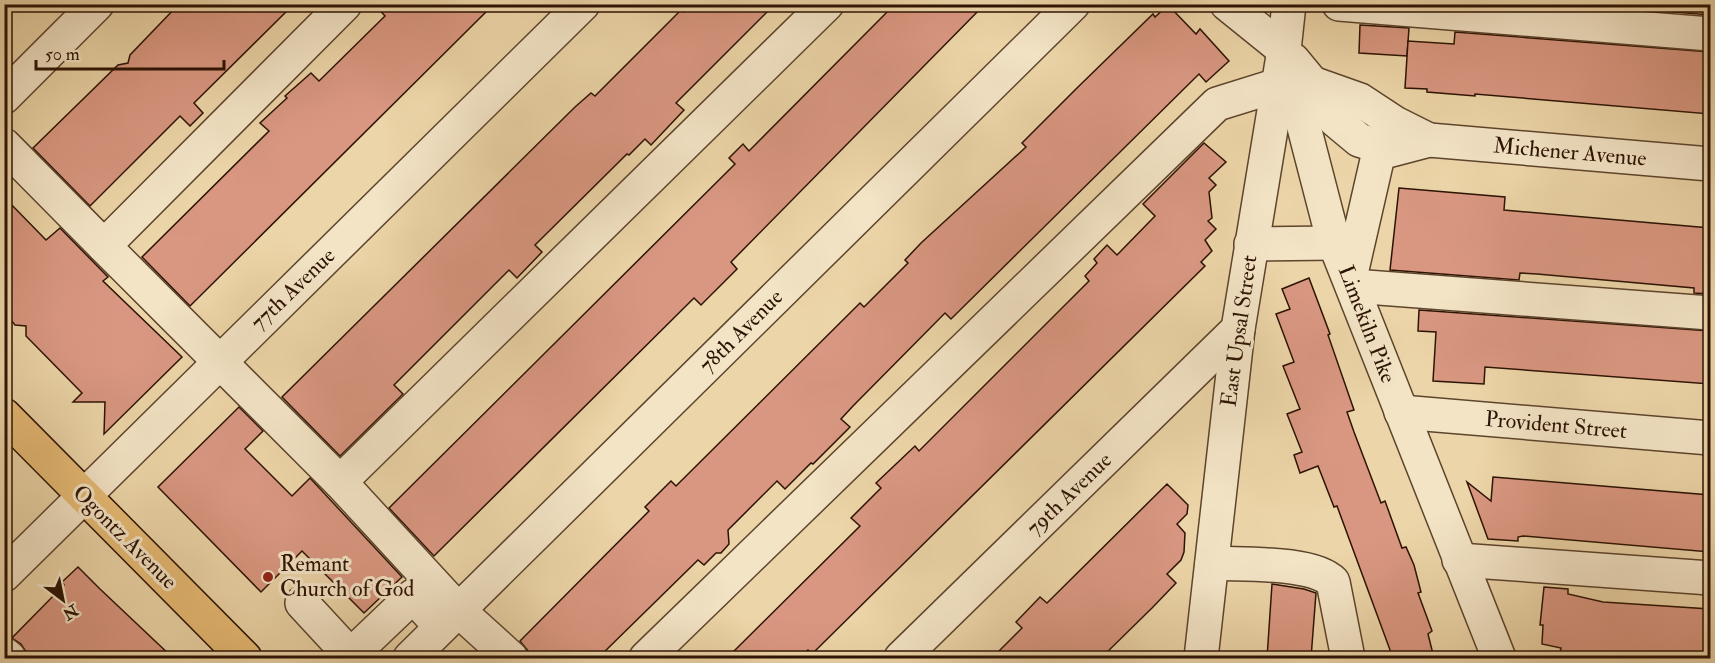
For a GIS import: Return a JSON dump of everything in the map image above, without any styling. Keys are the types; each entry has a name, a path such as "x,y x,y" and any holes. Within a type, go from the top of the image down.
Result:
{"main road":[{"name":"Ogontz Avenue","path":"4,415 245,658"}],"street":[{"path":"4,97 97,4"},
{"path":"104,246 345,4"},
{"name":"77th Avenue","path":"4,575 584,4"},
{"path":"340,482 827,4"},
{"name":"78th Avenue","path":"410,658 1073,4"},
{"path":"1227,4 1284,50"},
{"name":"East Upsal Street","path":"1197,656 1212,563 1238,329 1284,50 1289,4"},
{"path":"1339,4 1710,34"},
{"name":"Michener Avenue","path":"1284,50 1312,83 1335,120 1359,140 1391,150 1430,140 1710,164"},
{"name":"Limekiln Pike","path":"1284,50 1335,243 1498,658"},
{"name":"Michener Avenue","path":"1312,83 1360,100 1395,123 1430,140"},
{"path":"646,658 1217,104 1278,86"},
{"path":"4,145 340,482 450,619"},
{"path":"1380,147 1351,282 1710,313"},
{"path":"1251,244 1335,243"},
{"name":"79th Avenue","path":"901,658 1238,329"},
{"name":"Provident Street","path":"1401,412 1710,438"},
{"path":"1459,560 1710,578"},
{"path":"1212,563 1292,568 1325,574 1333,582 1348,658"},
{"path":"302,603 349,657 413,596 511,658"},
{"path":"4,654 9,658"}],"building":[{"path":"179,4 294,4 194,103 203,113 190,126 180,116 90,206 33,148 118,65 128,63 130,55"},
{"path":"374,4 494,4 190,306 142,257 269,131 260,123 287,98 285,96 311,73 319,81 385,16"},
{"path":"691,4 775,4 676,103 684,110 651,145 645,139 629,155 627,154 535,245 542,252 517,278 509,270 394,385 403,394 340,456 282,397 575,107 591,93 595,96 681,10 683,12"},
{"path":"895,4 985,4 731,262 737,269 701,305 694,298 434,556 389,508 735,164 729,158 743,144 749,151"},
{"path":"1578,4 1710,4 1710,15"},
{"path":"1168,5 1196,34 1200,29 1229,61 1206,82 1199,74 951,319 945,313 841,419 850,427 813,464 811,463 785,489 777,481 728,530 729,544 721,553 716,553 704,565 698,560 598,658 529,658 529,652 520,641 649,511 645,507 671,481 676,486 860,303 864,307 908,263 905,260 921,243 1026,147 1022,143 1078,87 1153,14 1155,17"},
{"path":"1360,25 1409,28 1407,56 1359,53"},
{"path":"1455,32 1710,52 1710,114 1427,92 1427,89 1405,88 1408,41 1454,44"},
{"path":"1204,143 1226,162 1209,178 1216,185 1209,192 1212,218 1208,221 1216,229 1205,240 1212,251 1201,262 1205,266 812,654 808,650 800,658 727,658 860,526 851,518 881,488 876,483 915,446 919,451 1089,281 1085,276 1097,263 1094,259 1107,245 1117,255 1155,216 1143,204"},
{"path":"1399,188 1505,197 1504,210 1710,228 1710,294 1694,293 1694,288 1537,274 1520,273 1519,280 1390,270"},
{"path":"4,197 46,240 60,228 108,277 103,281 182,357 104,434 105,402 73,402 82,393 26,336 26,326 15,325 10,319 9,311 4,310"},
{"path":"1309,278 1330,334 1328,335 1354,410 1347,412 1354,432 1381,503 1385,501 1402,548 1406,547 1414,565 1421,592 1418,593 1432,631 1428,634 1434,658 1393,658 1337,506 1334,507 1318,466 1300,473 1294,455 1302,452 1287,414 1300,409 1283,366 1294,362 1276,314 1290,309 1282,289"},
{"path":"1419,310 1710,331 1710,384 1485,367 1484,384 1433,381 1436,332 1418,331"},
{"path":"239,407 263,431 245,449 292,496 310,478 402,577 364,613 302,551 261,592 158,487"},
{"path":"1493,477 1710,495 1710,552 1523,536 1518,537 1518,541 1488,539 1467,482 1491,501"},
{"path":"1167,484 1188,505 1187,514 1177,524 1185,533 1184,552 1181,560 1167,574 1176,583 1152,608 1101,658 992,658 1022,628 1016,622 1040,597 1047,603"},
{"path":"78,567 173,658 30,658 21,644 12,638 64,585 62,582"},
{"path":"1272,584 1316,593 1311,658 1267,658"},
{"path":"1544,587 1568,589 1568,594 1603,602 1710,609 1710,658 1615,658 1569,655 1560,652 1561,648 1542,644 1543,625 1540,625"}],"place":[{"name":"Remant Church of God","path":"268,577"}]}
